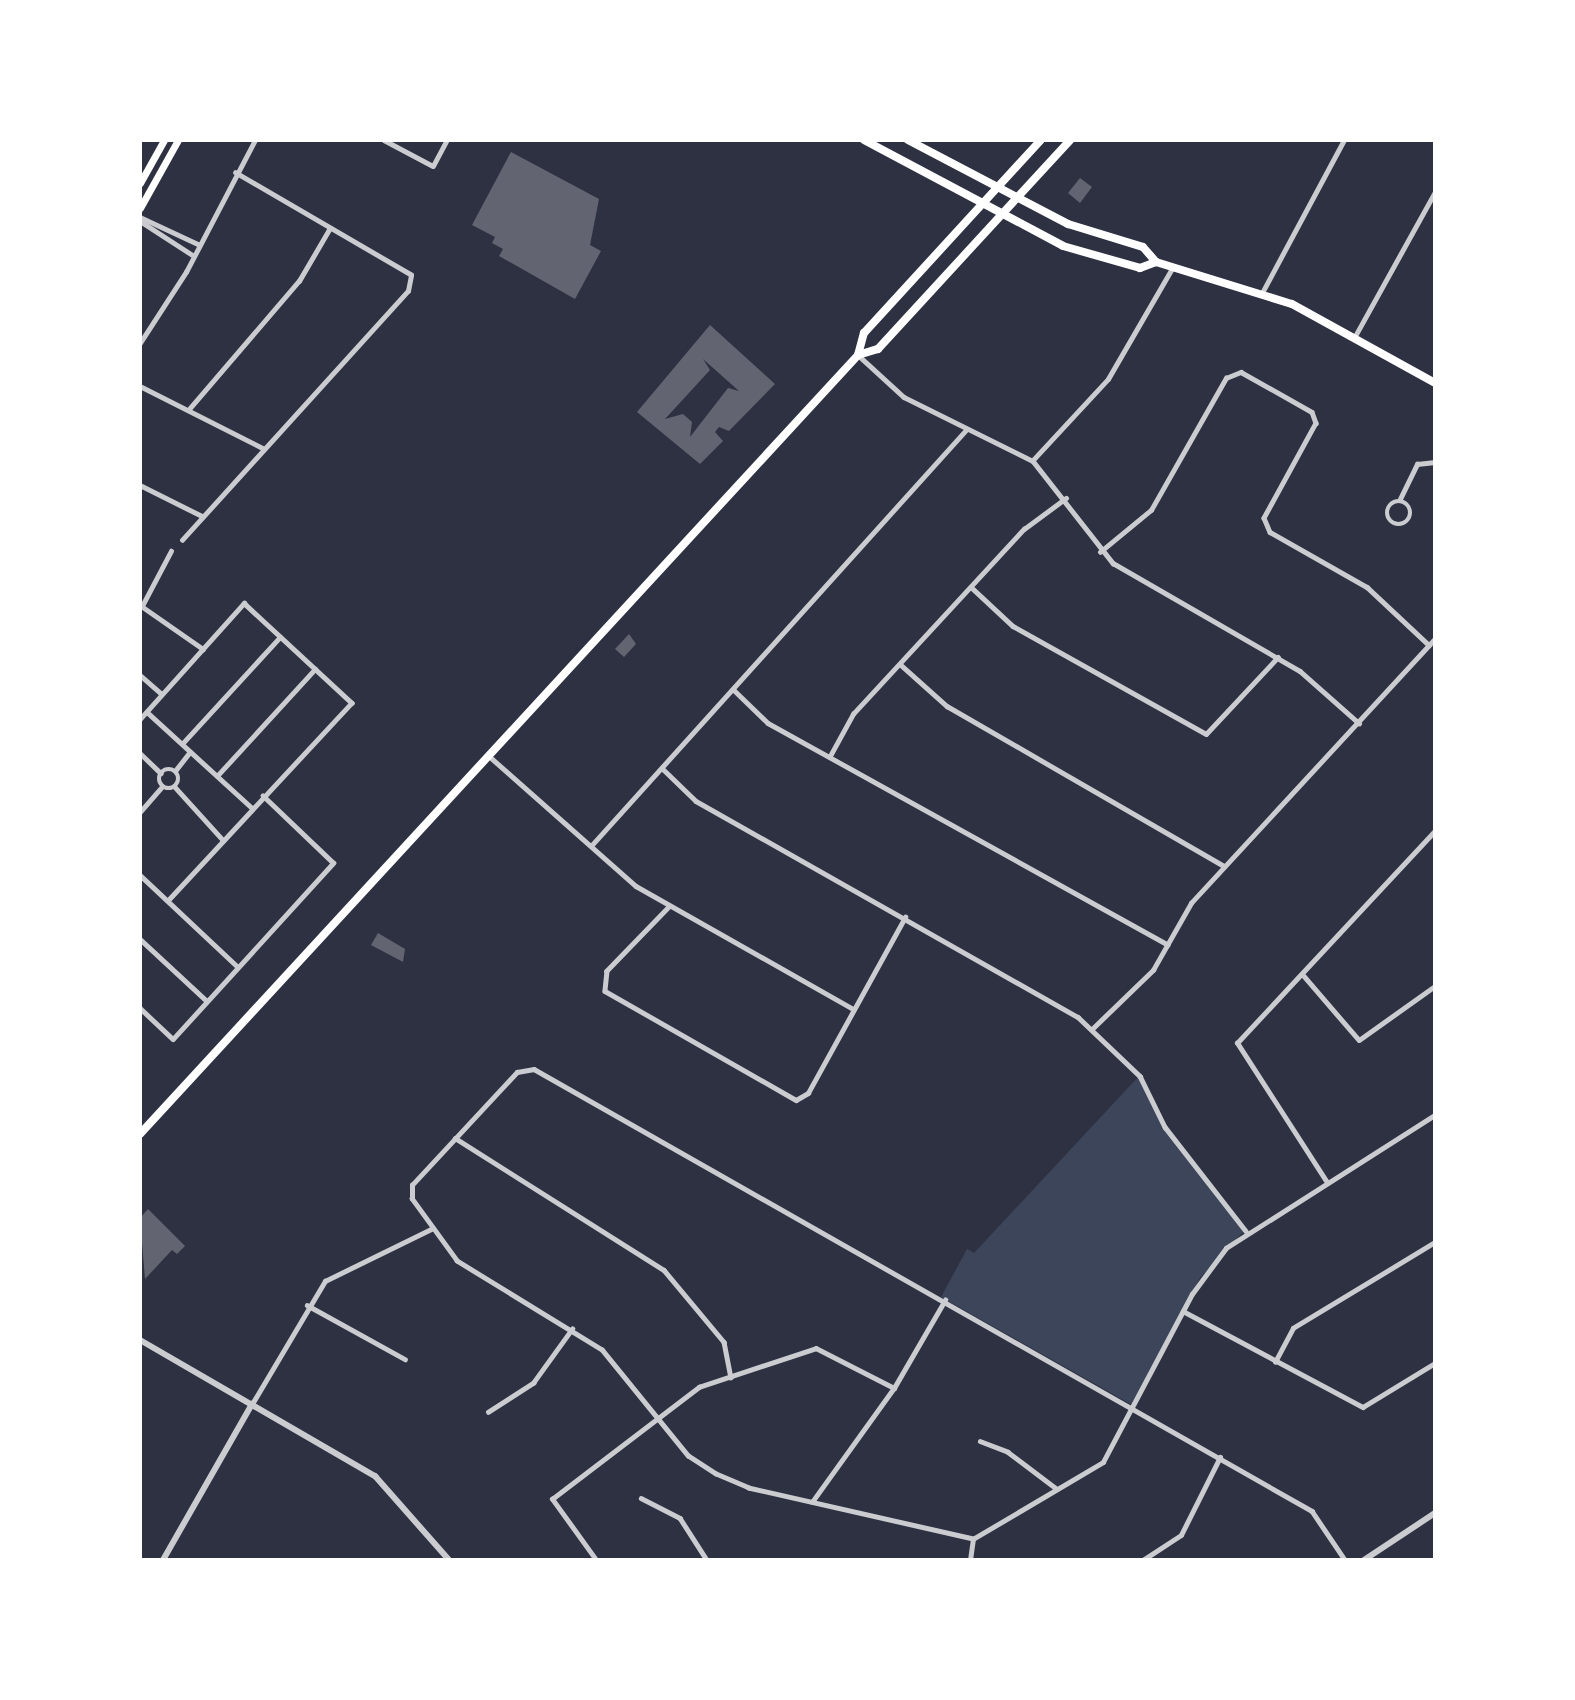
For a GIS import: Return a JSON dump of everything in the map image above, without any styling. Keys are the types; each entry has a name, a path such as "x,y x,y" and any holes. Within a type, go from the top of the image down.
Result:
{"main road":[{"path":"140,183 163,140"},
{"path":"140,208 178,140"},
{"path":"864,140 1001,215 1095,258 1140,268 1156,262 1263,291 1435,383"},
{"path":"908,140 1068,224 1143,247 1156,262"},
{"path":"140,1134 858,355 864,333 1041,140"},
{"path":"858,355 878,349 1070,140"}],"street":[{"path":"140,343 194,256 255,140"},
{"path":"384,140 433,166 447,140"},
{"path":"1263,291 1344,140"},
{"path":"182,540 408,291 411,275 236,173"},
{"path":"1354,338 1435,192"},
{"path":"140,219 176,232 198,244"},
{"path":"140,219 194,256"},
{"path":"190,408 299,281 330,228"},
{"path":"170,242 176,232"},
{"path":"1033,461 1108,379 1173,266"},
{"path":"858,355 904,397 1033,461 1066,498 1100,552 1278,657 1359,723"},
{"path":"1100,552 1151,510 1226,378 1241,372 1311,412 1316,423 1264,518 1270,532 1367,587 1429,645"},
{"path":"140,386 190,408 263,448"},
{"path":"591,846 966,430"},
{"path":"1400,499 1410,513 1398,527 1389,514 1400,499 1417,464 1435,462"},
{"path":"140,485 202,516"},
{"path":"830,757 853,714 1024,529 1066,498"},
{"path":"171,551 141,606 203,649"},
{"path":"971,587 1013,626 1206,734 1278,657"},
{"path":"140,719 244,603 352,703 262,796 168,901"},
{"path":"182,744 280,637"},
{"path":"1092,1029 1153,970 1191,903 1435,639"},
{"path":"901,665 947,706 1224,866"},
{"path":"217,776 315,669"},
{"path":"140,675 162,694"},
{"path":"734,690 768,723 1168,945"},
{"path":"147,711 252,808"},
{"path":"190,752 175,771 175,787 223,840"},
{"path":"140,753 161,773 162,787 140,812"},
{"path":"489,756 627,880 853,1009"},
{"path":"662,768 696,802 905,917 1092,1029 1146,1083 1165,1127 1246,1231"},
{"path":"161,773 175,771"},
{"path":"162,787 175,787"},
{"path":"140,1008 173,1039 333,863 262,796"},
{"path":"1326,1181 1237,1043 1304,976 1435,831"},
{"path":"140,875 238,967"},
{"path":"670,906 607,971 603,986 609,995 800,1099 905,917"},
{"path":"140,939 207,1001"},
{"path":"1304,976 1360,1040 1435,986"},
{"path":"1345,1560 1312,1511 1135,1407 945,1300 523,1068 455,1138 410,1191 433,1228 469,1270 572,1329 602,1350 688,1456 716,1474 811,1502 973,1539 1103,1462 1135,1407 1183,1311 1213,1262 1246,1231 1435,1115"},
{"path":"455,1138 664,1270 723,1342 731,1377"},
{"path":"163,1560 307,1305 325,1282 433,1228"},
{"path":"1275,1362 1293,1328 1435,1242"},
{"path":"811,1502 894,1388 945,1300"},
{"path":"307,1305 405,1359"},
{"path":"1183,1311 1363,1407 1435,1363"},
{"path":"488,1412 533,1383 572,1329"},
{"path":"140,1340 375,1476 449,1560"},
{"path":"596,1560 552,1499 699,1387 816,1348 894,1388"},
{"path":"980,1441 1008,1452 1057,1489"},
{"path":"1143,1560 1181,1535 1220,1457"},
{"path":"641,1498 680,1518 707,1560"},
{"path":"1364,1560 1435,1513"},
{"path":"970,1560 973,1539"}],"shaded area":[{"path":"1139,1076 1158,1117 1244,1231 1200,1278 1134,1406 941,1297 967,1249 974,1253"}],"building":[{"path":"511,152 599,199 590,245 601,251 575,299 499,256 503,249 492,243 495,237 472,225"},
{"path":"1080,178 1092,187 1080,203 1068,193"},
{"path":"710,325 775,384 729,431 719,427 715,432 723,441 700,464 637,412","holes":["703,359 739,391 728,388 690,437 692,422 683,414 665,419 710,370"]},
{"path":"629,634 636,644 624,657 615,649"},
{"path":"378,933 405,949 403,962 371,945"},
{"path":"148,1209 185,1246 177,1254 172,1250 145,1279 140,1218"}]}
